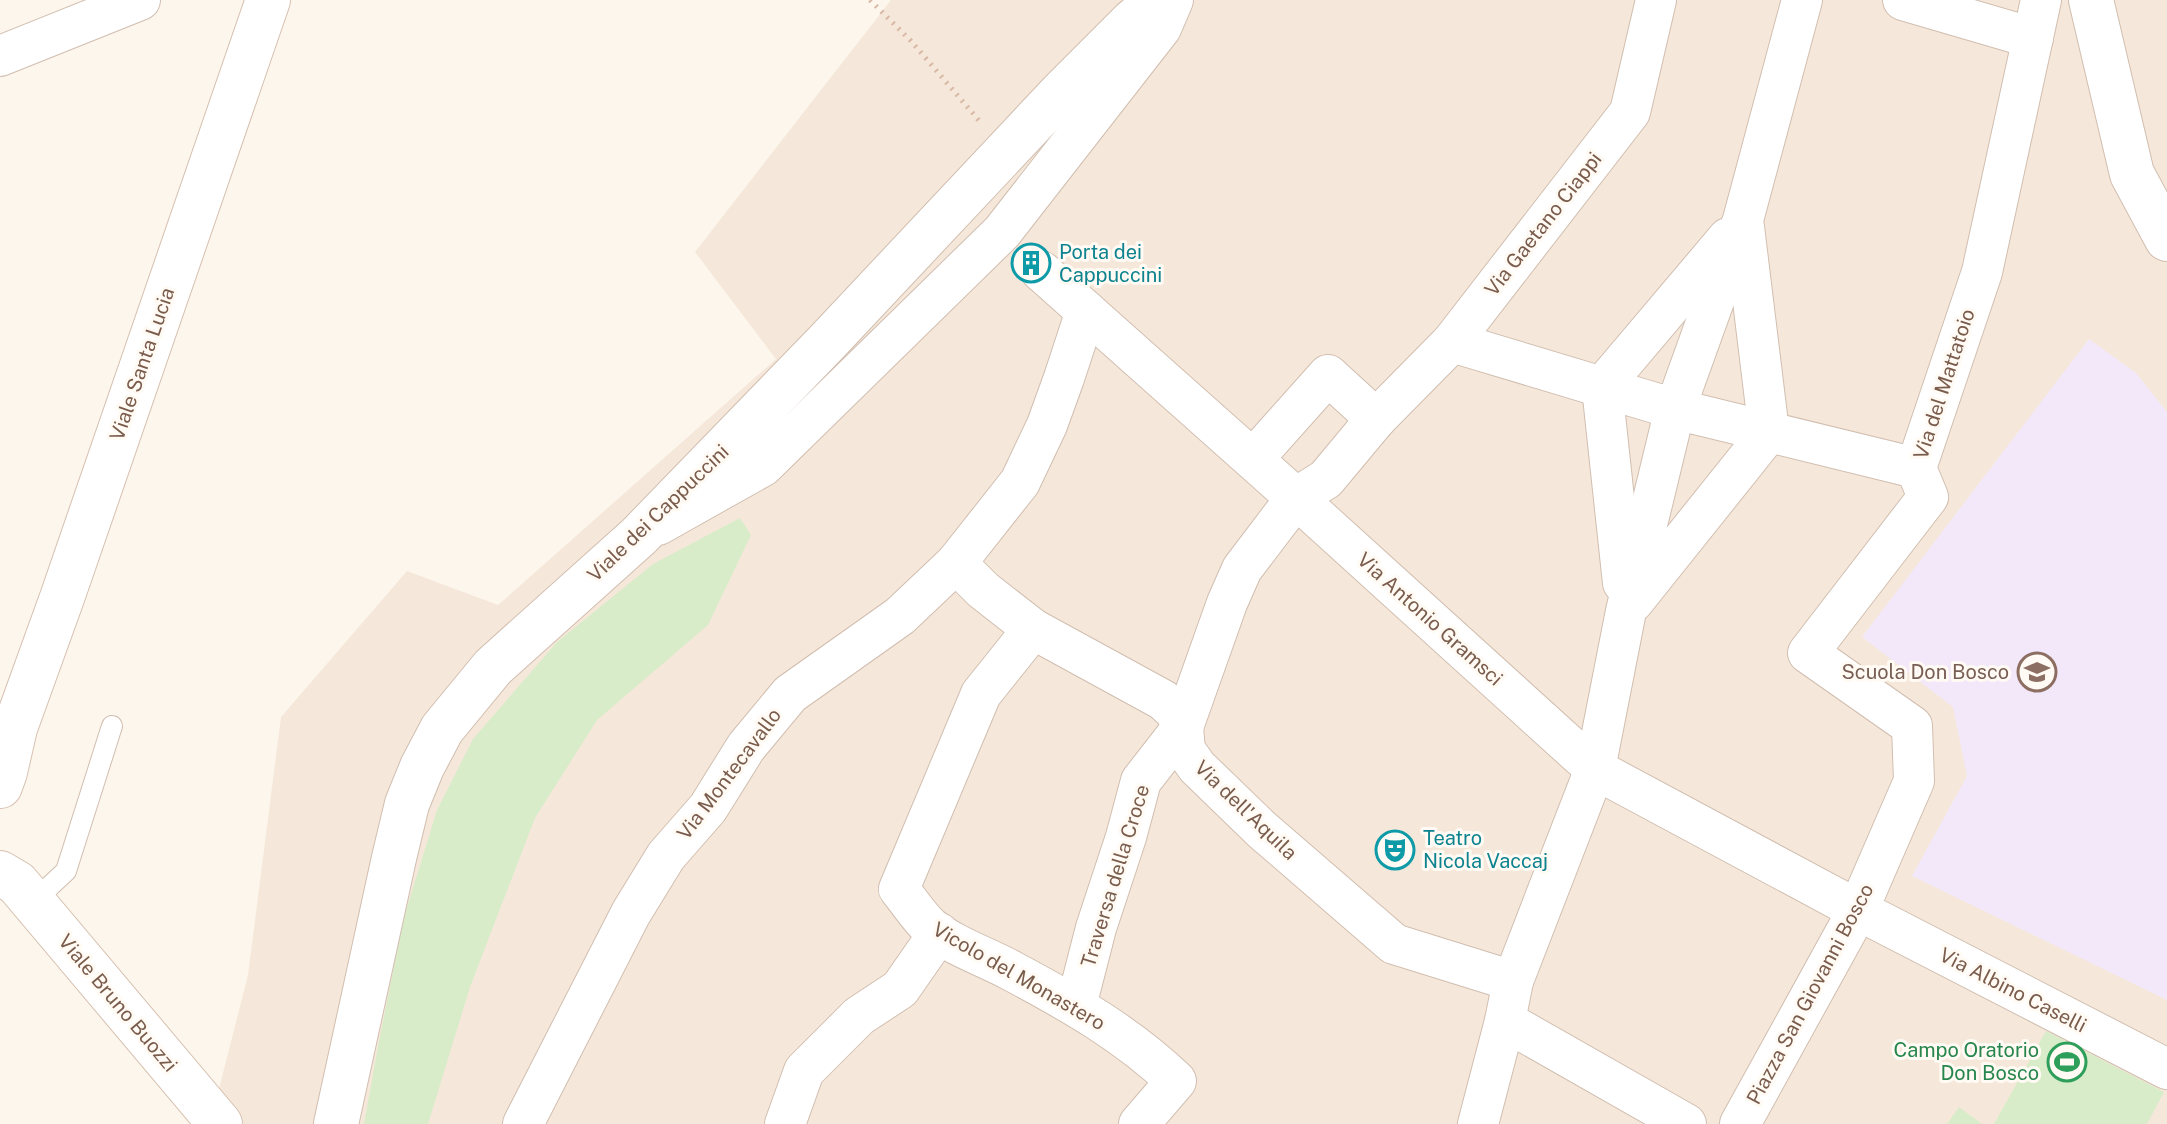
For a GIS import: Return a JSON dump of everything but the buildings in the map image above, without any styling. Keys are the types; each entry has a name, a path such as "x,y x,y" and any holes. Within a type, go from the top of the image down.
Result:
{"street":[{"path":"0,56 140,0"},
{"name":"Viale Santa Lucia","path":"0,786 5,772 7,735 63,595 268,0"},
{"name":"Viale dei Cappuccini","path":"336,1124 407,804 442,729 493,667 639,536 828,341 1005,151 1113,41 1159,0"},
{"path":"639,536 763,466 1022,253 1161,28 1173,0"},
{"name":"Via Gaetano Ciappi","path":"1296,498 1326,479 1376,419 1452,342 1630,112 1656,0"},
{"path":"1478,1124 1513,981 1595,769 1626,611 1675,409 1743,220 1802,0"},
{"path":"1903,0 2037,19"},
{"path":"2091,0 2132,174 2167,239"},
{"name":"Via del Mattatoio","path":"1912,726 1808,653 1928,497 1916,468 1982,272 2037,19"},
{"path":"1626,611 1602,387 1743,220"},
{"path":"1626,611 1769,432 1743,220"},
{"name":"Via Antonio Gramsci","path":"1022,253 1595,769 1858,910"},
{"name":"Via Montecavallo","path":"523,1124 631,913 666,856 708,808 746,747 790,694 900,616 956,563 1020,482 1047,425 1086,311"},
{"path":"1452,342 1675,409 1916,468"},
{"path":"1253,459 1328,375 1376,419"},
{"name":"Traversa della Croce","path":"1076,1006 1096,928 1141,781 1183,727 1242,569 1296,498"},
{"name":"Via dell'Aquila","path":"956,563 983,590 1033,629 1163,700 1175,711 1183,727 1185,750 1197,767 1261,829 1394,944 1513,981"},
{"name":"Vicolo del Monastero","path":"1033,629 981,694 899,889 929,926 939,933 1076,1006 1147,1053 1176,1081 1139,1124"},
{"name":"Piazza San Giovanni Bosco","path":"1740,1124 1858,910 1914,781 1912,726"},
{"name":"Viale Bruno Buozzi","path":"0,842 16,886 220,1124"},
{"name":"Via Albino Caselli","path":"1858,910 2167,1069"},
{"path":"785,1124 804,1071 859,1016 900,989 939,933"},
{"path":"1505,1021 1686,1124"}],"lane":[{"path":"16,886 66,871 112,726"}],"path":[{"path":"870,0 911,41 1005,151"}],"shaded area":[{"path":"891,0 2167,0 2167,1124 210,1124 248,975 281,717 407,571 498,605 776,359 695,252"},
{"name":"Scuola Don Bosco","path":"2089,339 2136,373 2167,412 2167,1000 1912,876 1967,776 1953,707 1862,637"}],"green space":[{"path":"740,518 751,535 708,625 597,720 535,818 470,987 428,1124 364,1124 404,917 437,810 473,739 557,642 653,564"},
{"name":"Campo Oratorio Don Bosco","path":"2046,1031 2164,1092 2147,1124 1994,1124"},
{"name":"Campo Oratorio Don Bosco","path":"1959,1107 1982,1124 1947,1124"}],"place":[{"name":"Porta dei Cappuccini","path":"1031,263"},
{"name":"Scuola Don Bosco","path":"2037,672"},
{"name":"Teatro Nicola Vaccaj","path":"1395,850"},
{"name":"Campo Oratorio Don Bosco","path":"2067,1062"}]}
